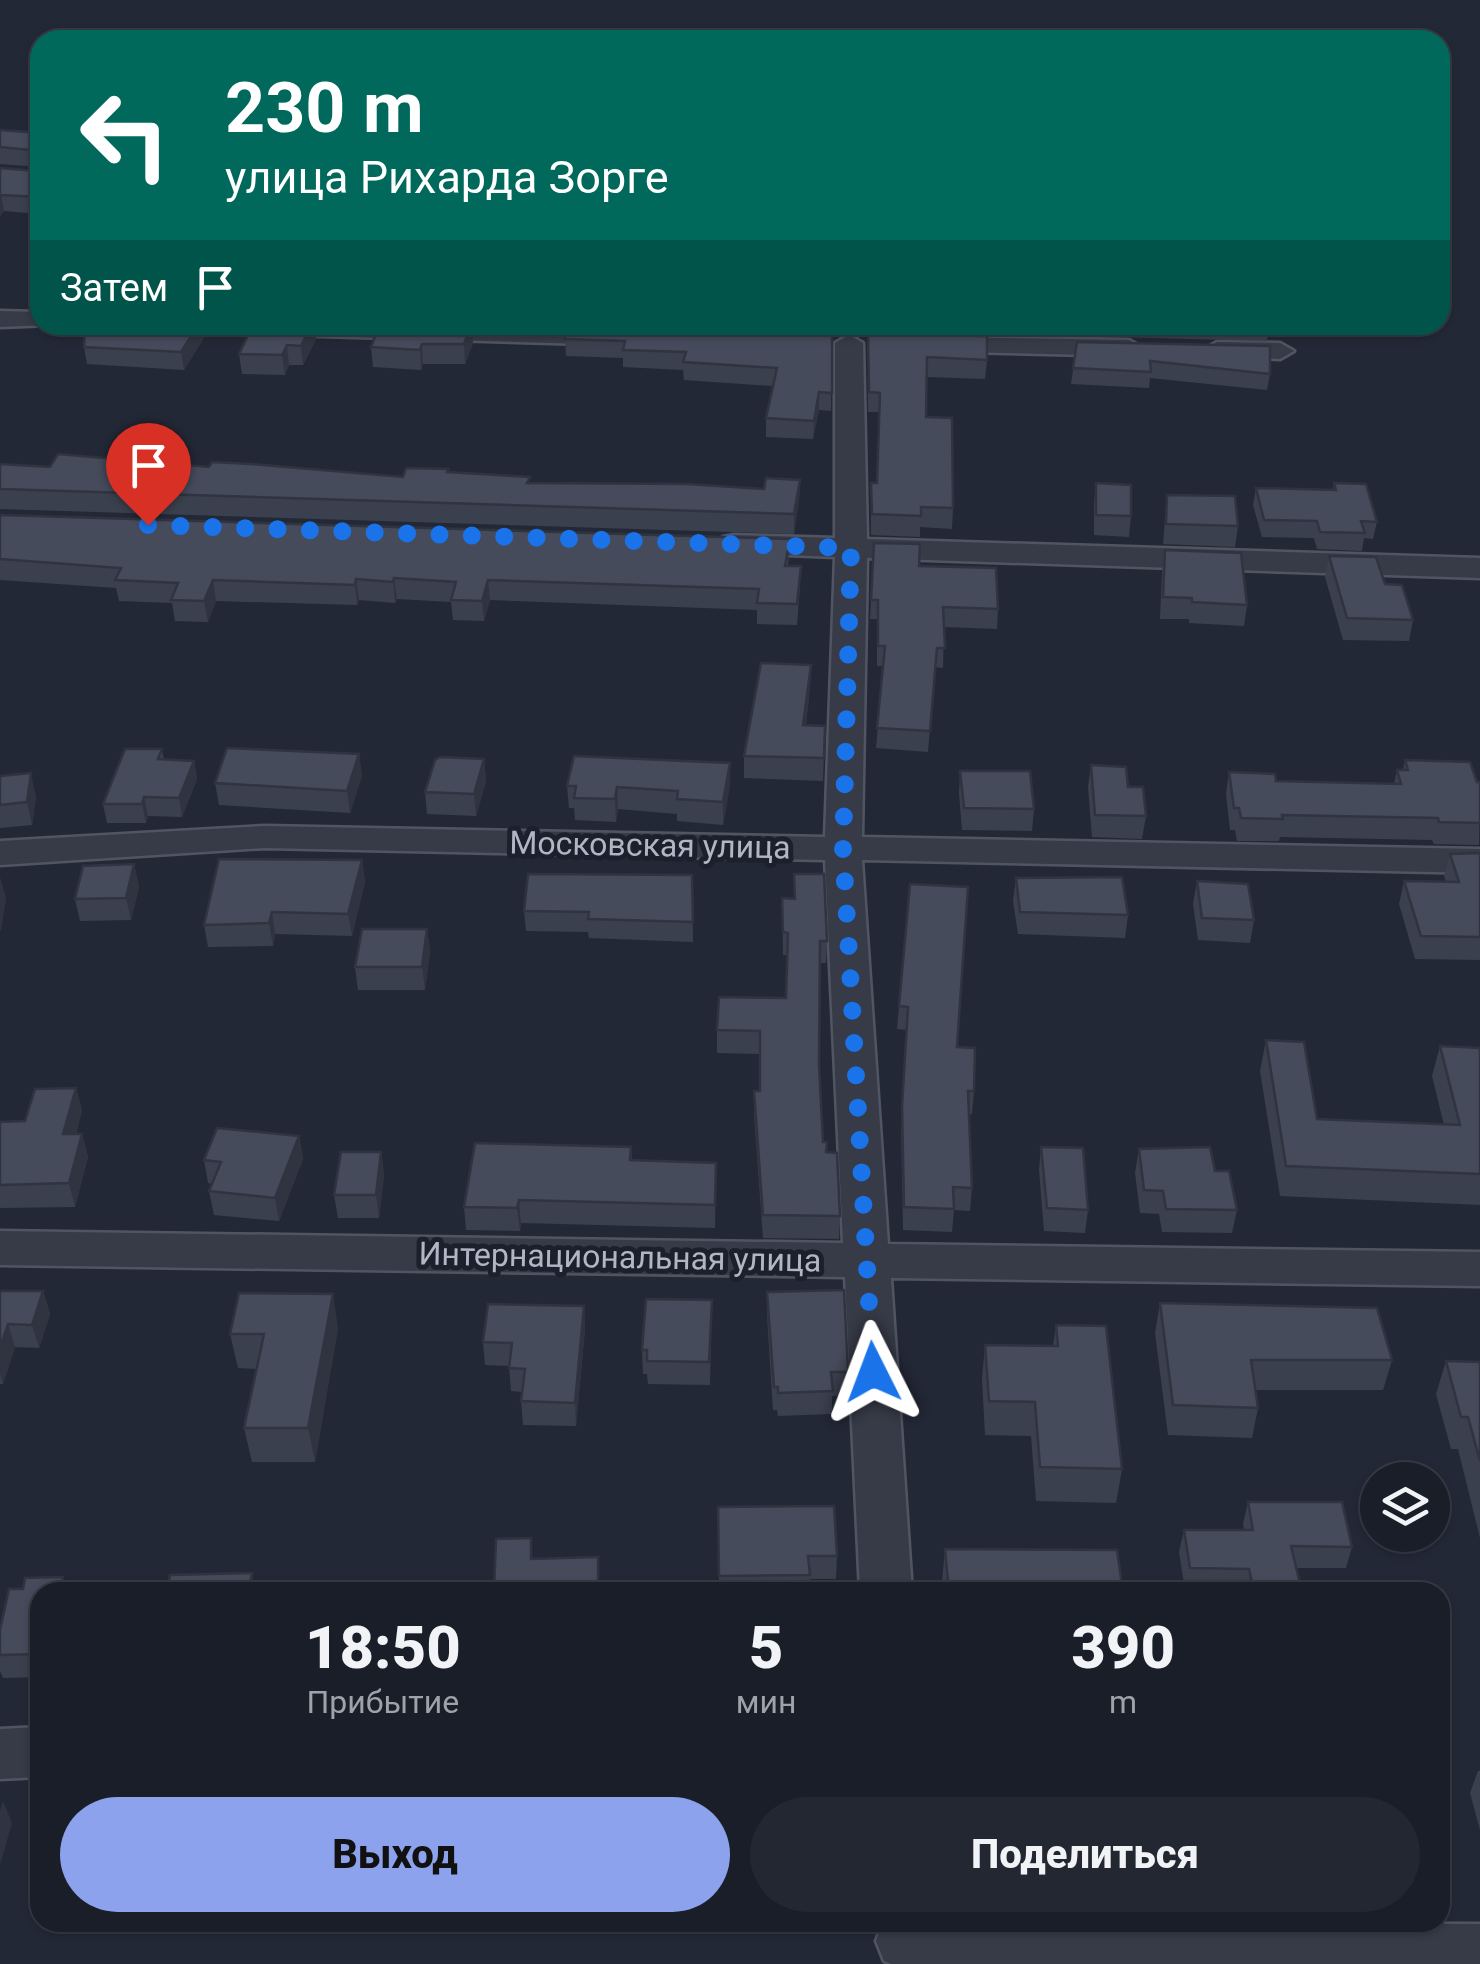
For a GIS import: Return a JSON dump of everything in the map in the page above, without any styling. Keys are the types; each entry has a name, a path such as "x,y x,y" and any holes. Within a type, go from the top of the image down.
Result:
{"street":[{"path":"0,319 30,320"},
{"path":"552,335 652,338"},
{"path":"849,343 851,548 843,849 885,1582"},
{"path":"908,344 1280,351"},
{"path":"694,543 1480,568"},
{"name":"Московская улица","path":"0,853 265,837 1480,862"},
{"name":"Интернациональная улица","path":"0,1248 1480,1269"},
{"path":"0,1754 30,1752"},
{"path":"905,1942 1480,1952"}],"building":[{"path":"0,130 30,132 30,150 0,147"},
{"path":"0,168 30,170 30,196 0,195"},
{"path":"85,335 192,335 181,352 84,347"},
{"path":"248,335 306,335 301,346 287,345 282,355 239,354"},
{"path":"375,335 467,335 464,344 422,344 420,350 371,347"},
{"path":"565,335 832,335 832,393 819,392 814,421 766,418 777,368 683,362 686,352 623,350 625,341 565,339"},
{"path":"868,335 987,336 987,360 927,357 926,417 952,418 953,508 921,507 921,516 872,514 871,483 877,483 880,393 869,392"},
{"path":"1077,342 1270,346 1270,374 1150,361 1151,372 1073,368"},
{"path":"58,454 403,477 406,468 448,469 447,472 530,477 527,483 687,484 764,489 766,478 800,480 794,514 0,489 0,464 50,467"},
{"path":"1096,483 1131,485 1131,516 1096,515"},
{"path":"1334,483 1366,484 1377,522 1361,521 1365,533 1320,532 1317,521 1264,520 1256,488 1336,490"},
{"path":"1167,495 1235,496 1238,526 1166,524"},
{"path":"0,515 790,539 785,566 801,566 797,604 757,603 759,589 488,580 482,601 451,600 456,582 394,578 393,582 356,579 355,585 213,580 204,601 171,600 178,583 115,580 121,568 0,559"},
{"path":"874,543 920,544 919,566 996,568 998,609 943,607 945,648 937,648 930,731 877,728 885,646 878,646 878,600 871,600"},
{"path":"1165,550 1241,553 1247,605 1163,597"},
{"path":"1329,556 1376,557 1385,584 1402,585 1413,620 1347,618"},
{"path":"761,663 811,665 803,725 825,726 824,758 744,756"},
{"path":"227,748 359,754 347,791 215,783"},
{"path":"125,749 162,749 158,759 194,761 179,798 144,797 142,804 103,804"},
{"path":"574,756 730,763 723,802 677,799 678,791 617,787 615,799 574,798 576,786 567,786"},
{"path":"484,759 474,794 425,792 435,760"},
{"path":"1405,760 1470,762 1480,782 1480,823 1439,822 1438,818 1241,818 1239,808 1234,808 1229,772 1275,774 1276,781 1401,784 1397,770 1408,770"},
{"path":"1091,765 1126,767 1128,787 1143,787 1146,816 1095,815"},
{"path":"960,771 1030,771 1034,809 964,808"},
{"path":"31,773 27,802 0,805 0,776"},
{"path":"1480,853 1480,937 1421,936 1404,881 1459,882 1450,854"},
{"path":"219,859 362,860 348,914 272,912 269,923 204,925"},
{"path":"134,864 126,898 75,899 83,866"},
{"path":"528,874 692,875 693,922 588,919 589,912 524,911"},
{"path":"794,874 824,874 827,941 820,941 819,1065 823,1142 827,1142 826,1152 837,1153 840,1216 763,1215 754,1091 760,1091 760,1031 717,1030 719,997 786,998 788,933 783,932 782,898 795,899"},
{"path":"1122,877 1128,915 1020,912 1016,878"},
{"path":"1197,881 1248,884 1254,920 1202,918"},
{"path":"910,884 968,887 957,1047 975,1048 974,1091 968,1091 972,1188 953,1187 954,1209 904,1207 902,1106 908,1007 899,1006"},
{"path":"362,929 427,929 422,967 355,967"},
{"path":"1266,1040 1304,1042 1317,1119 1460,1125 1440,1046 1480,1048 1480,1174 1286,1166"},
{"path":"76,1088 63,1134 82,1134 69,1183 0,1185 0,1122 25,1121 35,1089"},
{"path":"217,1128 299,1136 275,1198 209,1191 221,1162 204,1160"},
{"path":"475,1143 631,1147 630,1160 716,1163 715,1205 519,1200 517,1208 464,1207"},
{"path":"1041,1147 1083,1148 1088,1210 1047,1208"},
{"path":"1210,1147 1215,1171 1229,1171 1237,1210 1166,1209 1163,1191 1144,1190 1139,1149"},
{"path":"341,1152 381,1152 376,1195 334,1195"},
{"path":"844,1290 848,1372 831,1372 833,1391 778,1393 778,1387 774,1387 767,1292"},
{"path":"0,1291 43,1291 32,1325 8,1324 0,1348"},
{"path":"239,1293 333,1294 308,1428 244,1428 264,1334 230,1334"},
{"path":"646,1299 712,1300 709,1362 647,1361 647,1350 642,1350"},
{"path":"1160,1303 1377,1308 1392,1360 1251,1360 1258,1408 1173,1405"},
{"path":"488,1304 584,1306 575,1403 521,1401 525,1369 509,1368 512,1343 483,1342"},
{"path":"1056,1325 1106,1326 1122,1469 1040,1467 1035,1402 989,1401 985,1345 1058,1346"},
{"path":"1446,1361 1480,1362 1480,1461 1468,1417 1461,1417"},
{"path":"1248,1502 1342,1502 1352,1547 1291,1546 1300,1582 1252,1582 1249,1569 1190,1568 1184,1530 1253,1530"},
{"path":"834,1506 837,1556 808,1556 810,1575 719,1576 718,1507"},
{"path":"531,1538 531,1559 598,1557 598,1582 494,1582 496,1539"},
{"path":"945,1549 1117,1550 1122,1582 948,1582"},
{"path":"252,1573 251,1582 169,1582 170,1575"},
{"path":"63,1577 62,1582 30,1582 30,1654 0,1655 0,1630 9,1589 23,1589 25,1578"}],"route":[{"path":"148,525 851,548 843,849 873,1372"}]}
